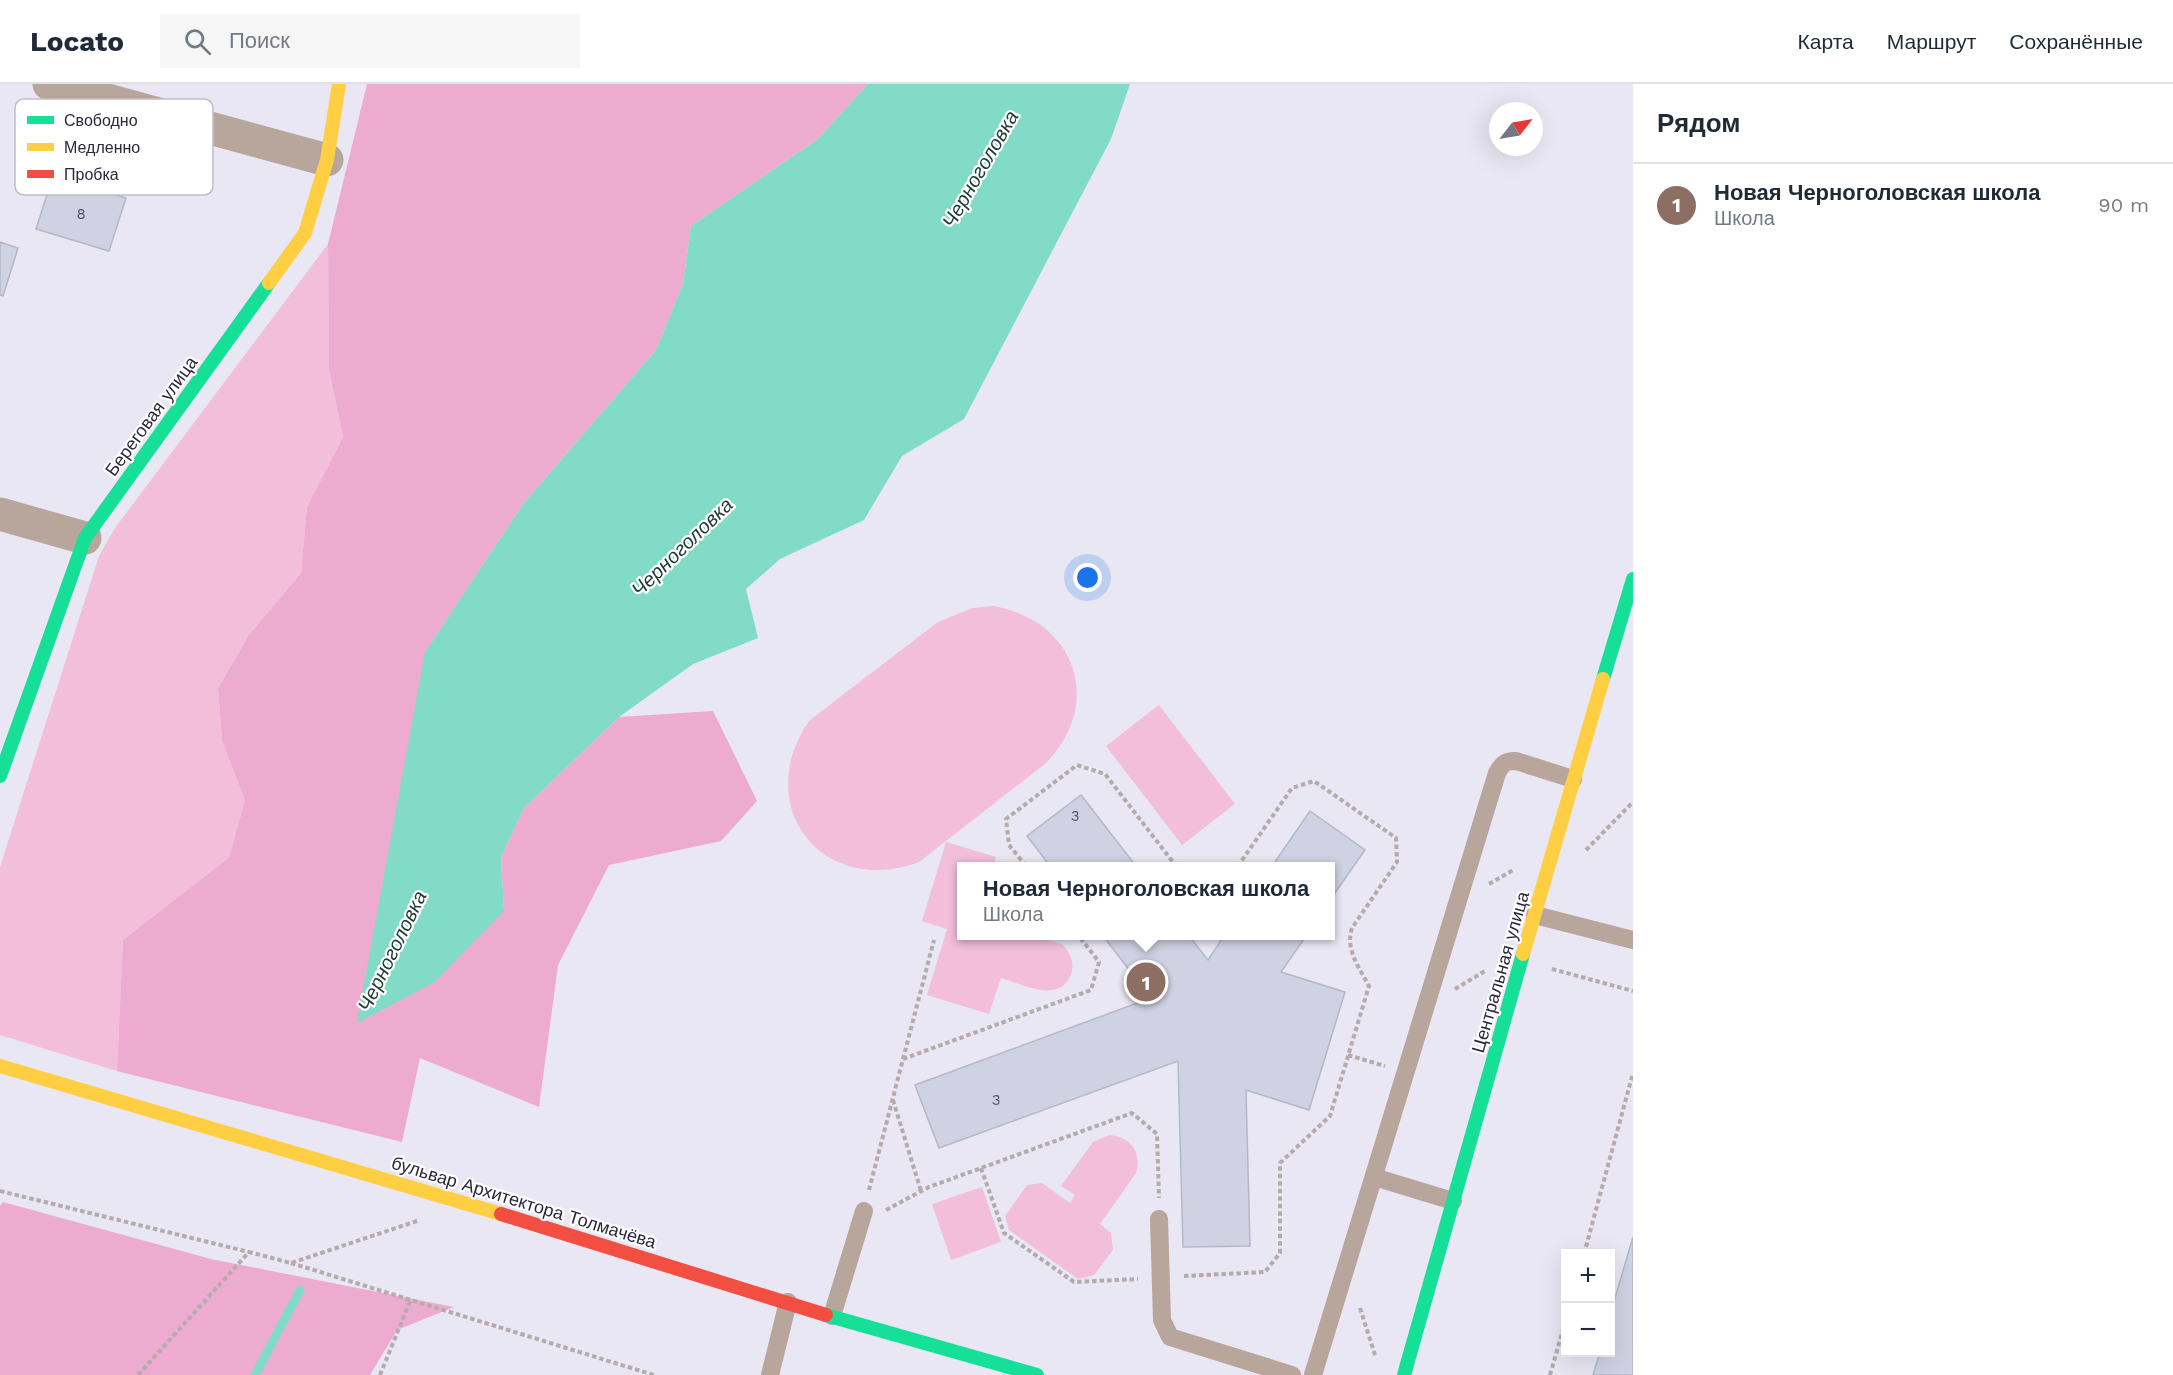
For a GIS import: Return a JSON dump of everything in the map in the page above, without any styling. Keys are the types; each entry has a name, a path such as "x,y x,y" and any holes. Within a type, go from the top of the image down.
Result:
{"street":[{"path":"48,84 103,99"},
{"name":"Береговая улица","path":"0,776 85,538 305,233 327,160 339,84"},
{"path":"213,129 327,160"},
{"path":"0,514 85,538"},
{"name":"Центральная улица","path":"1404,1375 1573,779 1633,579"},
{"name":"бульвар Архитектора Толмачёва","path":"0,1066 349,1167 832,1316 1037,1375"}],"lane":[{"path":"1313,1375 1497,773 1501,765 1508,761 1516,761 1573,779"},
{"path":"1535,915 1633,940"},
{"path":"1374,1177 1453,1201"},
{"path":"832,1316 862,1217"},
{"path":"1159,1219 1162,1320 1170,1337 1292,1375"},
{"path":"770,1375 788,1302"}],"path":[{"path":"1022,862 1009,845 1006,819 1077,765 1105,774 1172,862"},
{"path":"981,1168 1004,1233 1074,1282 1265,1272 1280,1253 1280,1163 1330,1116 1369,986 1351,952 1349,938 1352,928 1397,862 1396,838 1314,782 1292,788 1241,862"},
{"path":"1585,851 1633,802"},
{"path":"1481,889 1516,868"},
{"path":"862,1217 934,940"},
{"path":"903,1059 1091,990 1099,962 1082,940"},
{"path":"1543,966 1633,991"},
{"path":"1449,993 1490,968"},
{"path":"1348,1055 1376,1063"},
{"path":"1585,1249 1633,1073"},
{"path":"893,1100 921,1191"},
{"path":"862,1217 921,1191 1132,1113 1157,1134 1159,1219"},
{"path":"0,1191 291,1263 654,1375"},
{"path":"291,1263 421,1220 448,1198"},
{"path":"138,1375 249,1252"},
{"path":"1357,1299 1380,1368"},
{"path":"380,1375 410,1301"},
{"path":"1550,1375 1561,1336"}],"shaded area":[{"path":"367,84 868,84 818,139 691,226 683,284 656,350 524,503 425,652 504,911 501,857 524,808 619,717 713,711 757,801 721,841 609,865 558,965 539,1107 420,1058 402,1142 117,1071 123,940 229,858 245,800 222,741 218,688 249,635 301,573 307,507 343,437 329,370 328,244"},
{"path":"328,244 329,370 343,437 307,507 301,573 249,635 218,688 222,741 245,800 229,859 123,940 117,1071 0,1035 0,867 99,556 115,528"},
{"path":"992,606 1021,614 1044,627 1061,645 1072,666 1077,690 1074,715 1064,739 1046,763 919,862 884,870 853,867 826,855 806,836 793,812 788,783 793,752 810,720 938,622 973,608"},
{"path":"1159,705 1235,804 1182,845 1106,746"},
{"path":"946,842 996,857 994,862 957,862 957,940 1048,940 1062,944 1072,962 1071,974 1066,983 1058,989 1050,990 1029,988 1001,978 989,1014 927,995 947,929 922,921"},
{"path":"1109,1135 1129,1142 1133,1147 1137,1158 1136,1173 1100,1224 1111,1233 1113,1250 1094,1275 1078,1279 1009,1230 1005,1216 1027,1185 1042,1183 1070,1203 1075,1195 1061,1186 1093,1142"},
{"path":"982,1187 1001,1242 951,1260 932,1204"},
{"path":"3,1202 211,1259 454,1307 397,1330 370,1375 0,1375 0,1206"}],"water":[{"path":"868,84 1130,84 1111,139 964,419 902,456 864,520 780,559 746,589 758,638 693,664 619,717 524,808 501,857 504,911 435,982 357,1023 425,652 524,503 656,350 683,284 691,226 818,139"}],"building":[{"path":"47,195 116,195 126,198 109,251 36,229"},
{"path":"0,242 18,248 3,296 0,295"},
{"path":"1081,795 1133,862 1047,862 1027,836"},
{"path":"1310,811 1365,850 1335,893 1335,862 1275,862"},
{"path":"1106,940 1192,940 1208,960 1221,940 1303,940 1281,972 1345,992 1309,1110 1246,1090 1250,1246 1183,1247 1178,1061 939,1148 915,1085 1151,998"},
{"path":"1633,1237 1633,1375 1593,1375 1598,1357 1615,1357 1615,1298"}],"waterway":[{"name":"Черноголовка","path":"255,1375 300,1290"}],"traffic: fast":[{"path":"0,776 85,538 269,283"},
{"path":"1603,679 1633,579"},
{"path":"1404,1375 1523,954"},
{"path":"826,1315 1037,1375"}],"traffic: slow":[{"path":"269,283 305,233 327,160 339,84"},
{"path":"1523,954 1603,679"},
{"path":"0,1066 501,1214"}],"traffic: jam":[{"path":"501,1214 826,1315"}],"place":[{"name":"Новая Черноголовская школа","path":"1146,982"}]}
